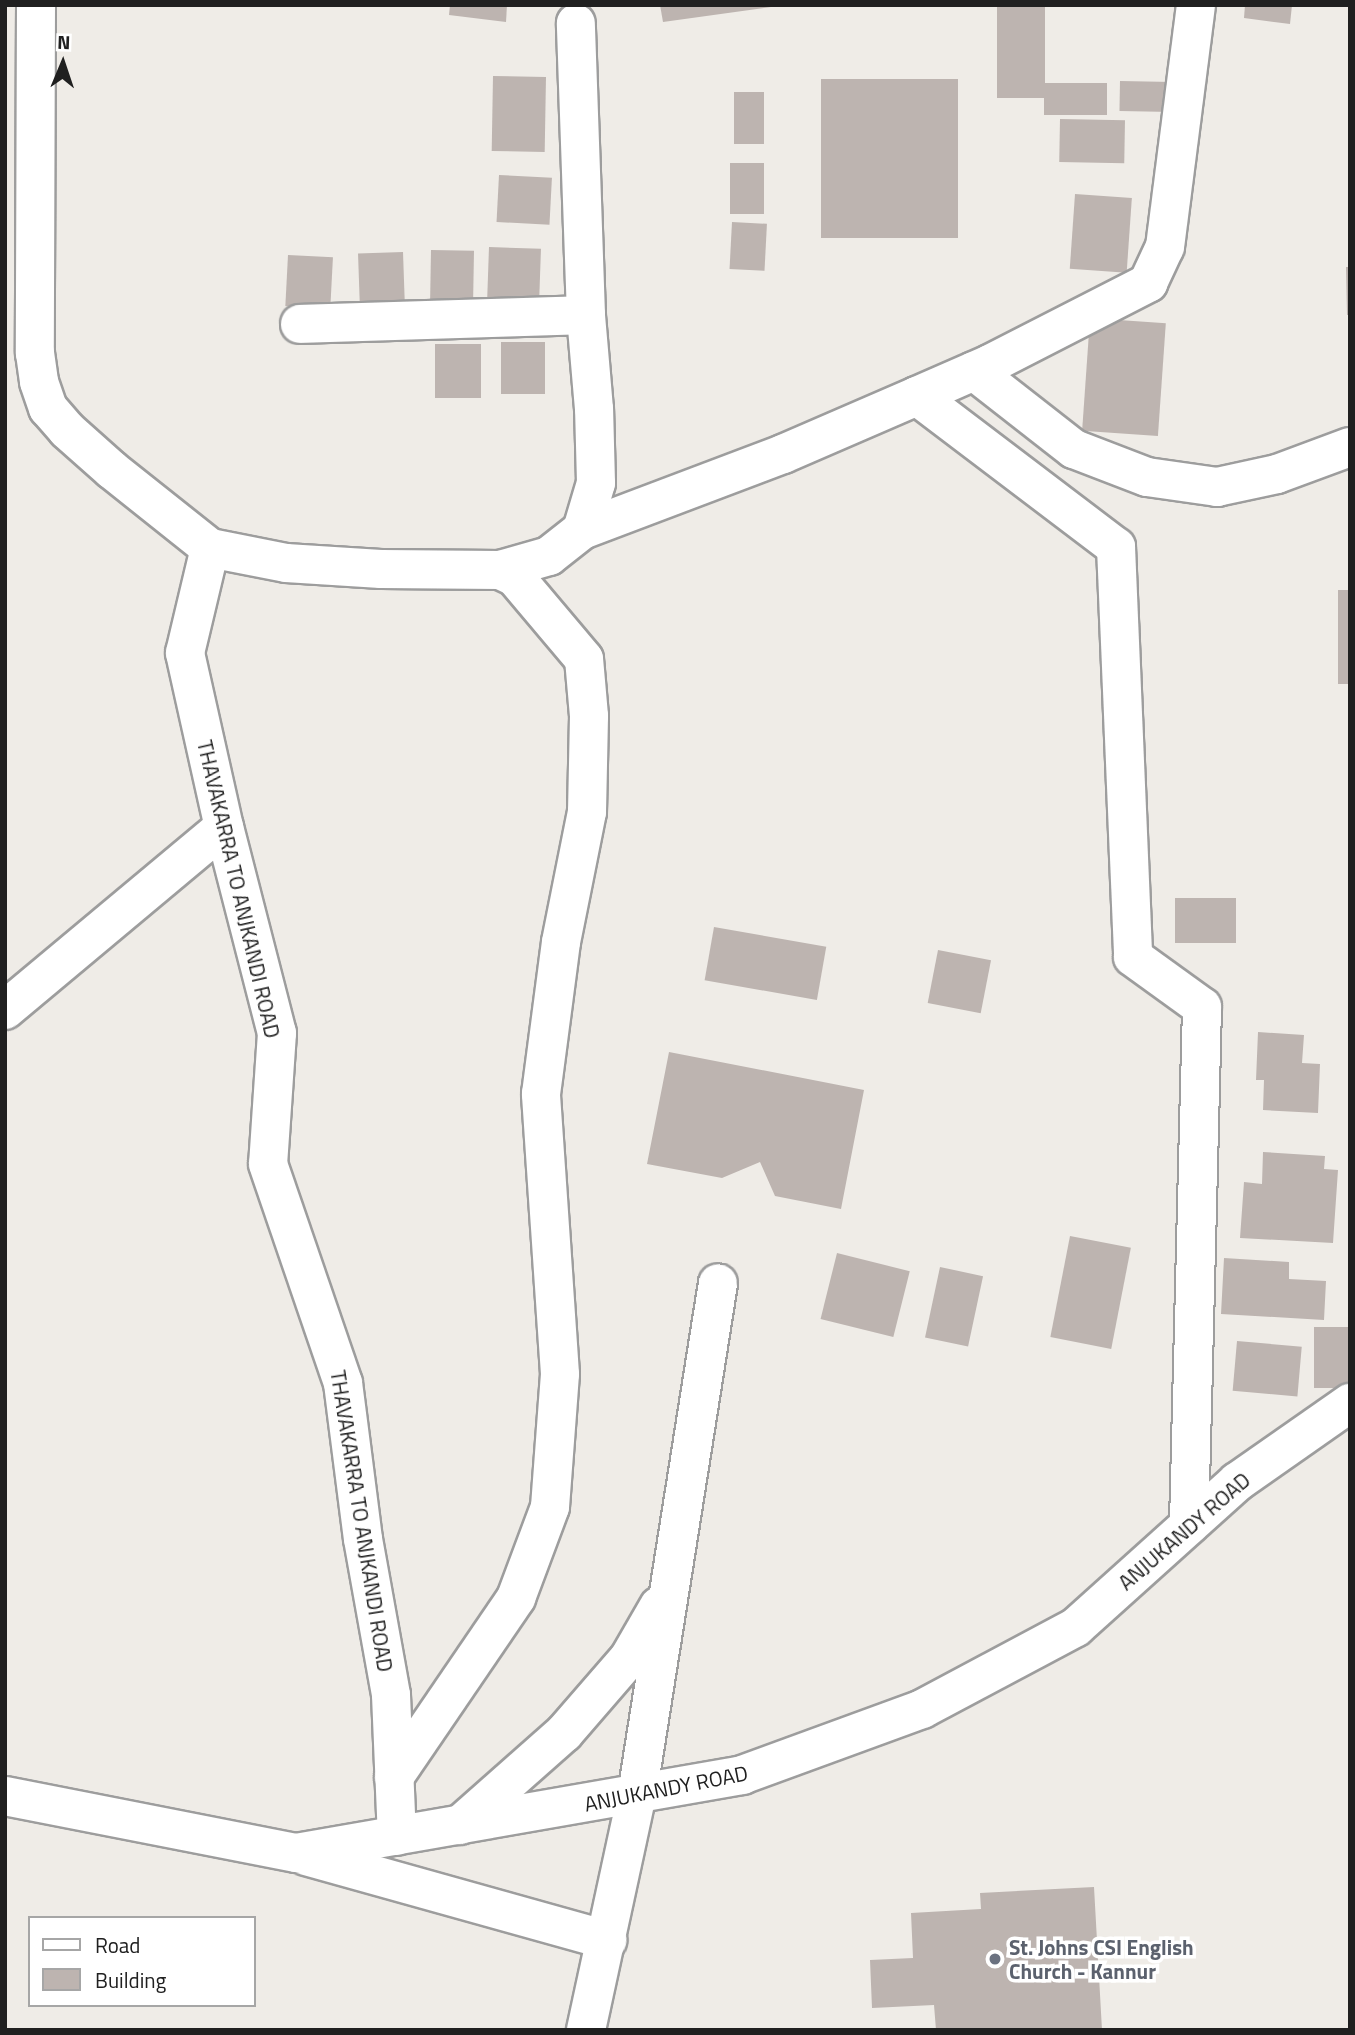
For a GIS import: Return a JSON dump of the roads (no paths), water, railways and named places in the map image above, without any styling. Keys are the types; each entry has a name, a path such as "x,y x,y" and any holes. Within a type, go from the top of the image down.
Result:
{"street":[{"path":"36,5 19,90 37,321 35,353 39,382 48,408 67,430 112,470 210,548 286,563 381,569 500,570 550,556 582,530 783,454 974,371 1148,283 1165,247 1196,5"},
{"path":"576,23 586,315 594,409 596,483 582,530"},
{"path":"300,324 586,315"},
{"path":"974,371 1074,449 1147,477 1217,487 1277,474 1350,447"},
{"path":"917,396 1116,547 1133,957 1202,1007 1189,1525"},
{"name":"THAVAKARRA TO ANJKANDI ROAD","path":"210,548 185,653 224,827 277,1033 268,1164 343,1383 363,1539 391,1695 397,1836"},
{"path":"394,1777 516,1598 550,1507 560,1374 541,1094 561,942 587,812 589,716 583,659 515,577 500,570"},
{"path":"5,1010 224,827"},
{"path":"586,2030 637,1795 718,1283"},
{"name":"ANJUKANDY ROAD","path":"5,1796 296,1853 742,1775 922,1709 1076,1627 1237,1482 1350,1403"},
{"path":"460,1825 564,1733 629,1658 671,1586"},
{"path":"296,1853 607,1940"}],"place":[{"name":"St. Johns CSI English Church - Kannur","path":"995,1959"}]}
